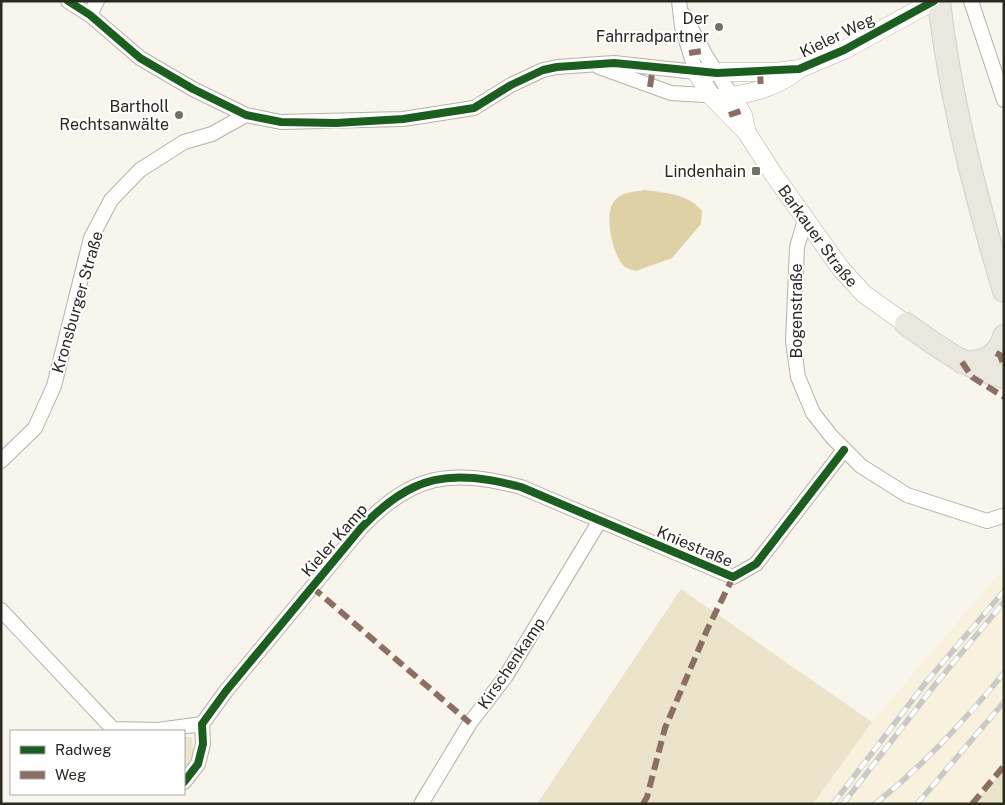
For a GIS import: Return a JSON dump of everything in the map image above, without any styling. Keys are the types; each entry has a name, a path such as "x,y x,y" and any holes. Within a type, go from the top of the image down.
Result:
{"main road":[{"path":"939,1 944,39 974,184 1004,291"},
{"path":"906,324 962,362 988,373 1004,377"},
{"path":"962,362 972,362 993,356 1004,336"}],"street":[{"path":"68,1 90,15 140,58 193,89 246,115 281,122 402,119 474,108 511,85 543,70 614,63 696,72"},
{"path":"90,15 97,1"},
{"name":"Kieler Weg","path":"732,96 764,90 779,83 799,69 844,50 934,1"},
{"path":"971,1 1004,100"},
{"name":"Barkauer Straße","path":"680,6 682,27 696,72 712,97 747,133 805,220 854,284 906,324"},
{"name":"Barkauer Straße","path":"680,6 743,115 747,133"},
{"path":"594,65 671,93 712,97 732,96"},
{"name":"Kieler Weg","path":"696,72 717,73 799,69"},
{"name":"Kronsburger Straße","path":"1,461 35,428 54,386 91,238 111,200 140,170 184,142 212,134 246,115"},
{"name":"Bogenstraße","path":"805,220 796,247 793,341 795,364 807,403 823,427 844,450 874,475 907,495 988,521 1002,516"},
{"name":"Kniestraße","path":"599,522 733,578 756,564 844,450"},
{"name":"Kieler Kamp","path":"202,724 226,691 344,546 379,509 411,488 431,480 451,476 487,478 521,488 599,522"},
{"name":"Kirschenkamp","path":"421,804 465,730 506,676 599,522"},
{"path":"1,610 113,730 158,730 202,724 202,744 198,764 185,781"}],"shaded area":[{"path":"645,190 676,195 691,201 702,211 701,224 672,258 636,271 625,267 617,255 611,236 610,209 619,197 627,193"},
{"path":"1004,568 1004,770 973,804 813,804 872,722"},
{"path":"681,589 872,722 813,804 537,804"},
{"path":"185,737 192,737 194,759 185,771"},
{"path":"1004,770 1004,804 973,804"}],"railway":[{"path":"833,804 927,681 1004,591"},
{"path":"843,804 934,686 1004,602"},
{"path":"875,804 943,742 1004,673"},
{"path":"917,804 1004,702"}],"marked path":[{"path":"689,53 703,51"},
{"path":"650,87 653,67"},
{"path":"760,72 761,90"},
{"path":"729,115 741,111"},
{"path":"996,353 1000,355 1004,366"},
{"path":"962,362 972,377 1004,397"},
{"path":"643,804 647,797 665,728 707,630 733,577"},
{"path":"312,587 470,723"},
{"path":"972,804 1004,766"}],"cycle path":[{"path":"68,1 90,15 140,58 193,89 246,115 281,122 336,123 403,119 474,108 511,85 543,70 557,67 614,63 717,73 799,69 844,50 934,1"},
{"path":"185,781 198,764 203,744 202,724 226,691 361,528 398,496 416,486 434,480 474,478 521,487 733,577 756,564 844,450"}],"place":[{"name":"Der Fahrradpartner","path":"719,27"},
{"name":"Bartholl Rechtsanwälte","path":"179,115"},
{"name":"Lindenhain","path":"756,171"}]}
